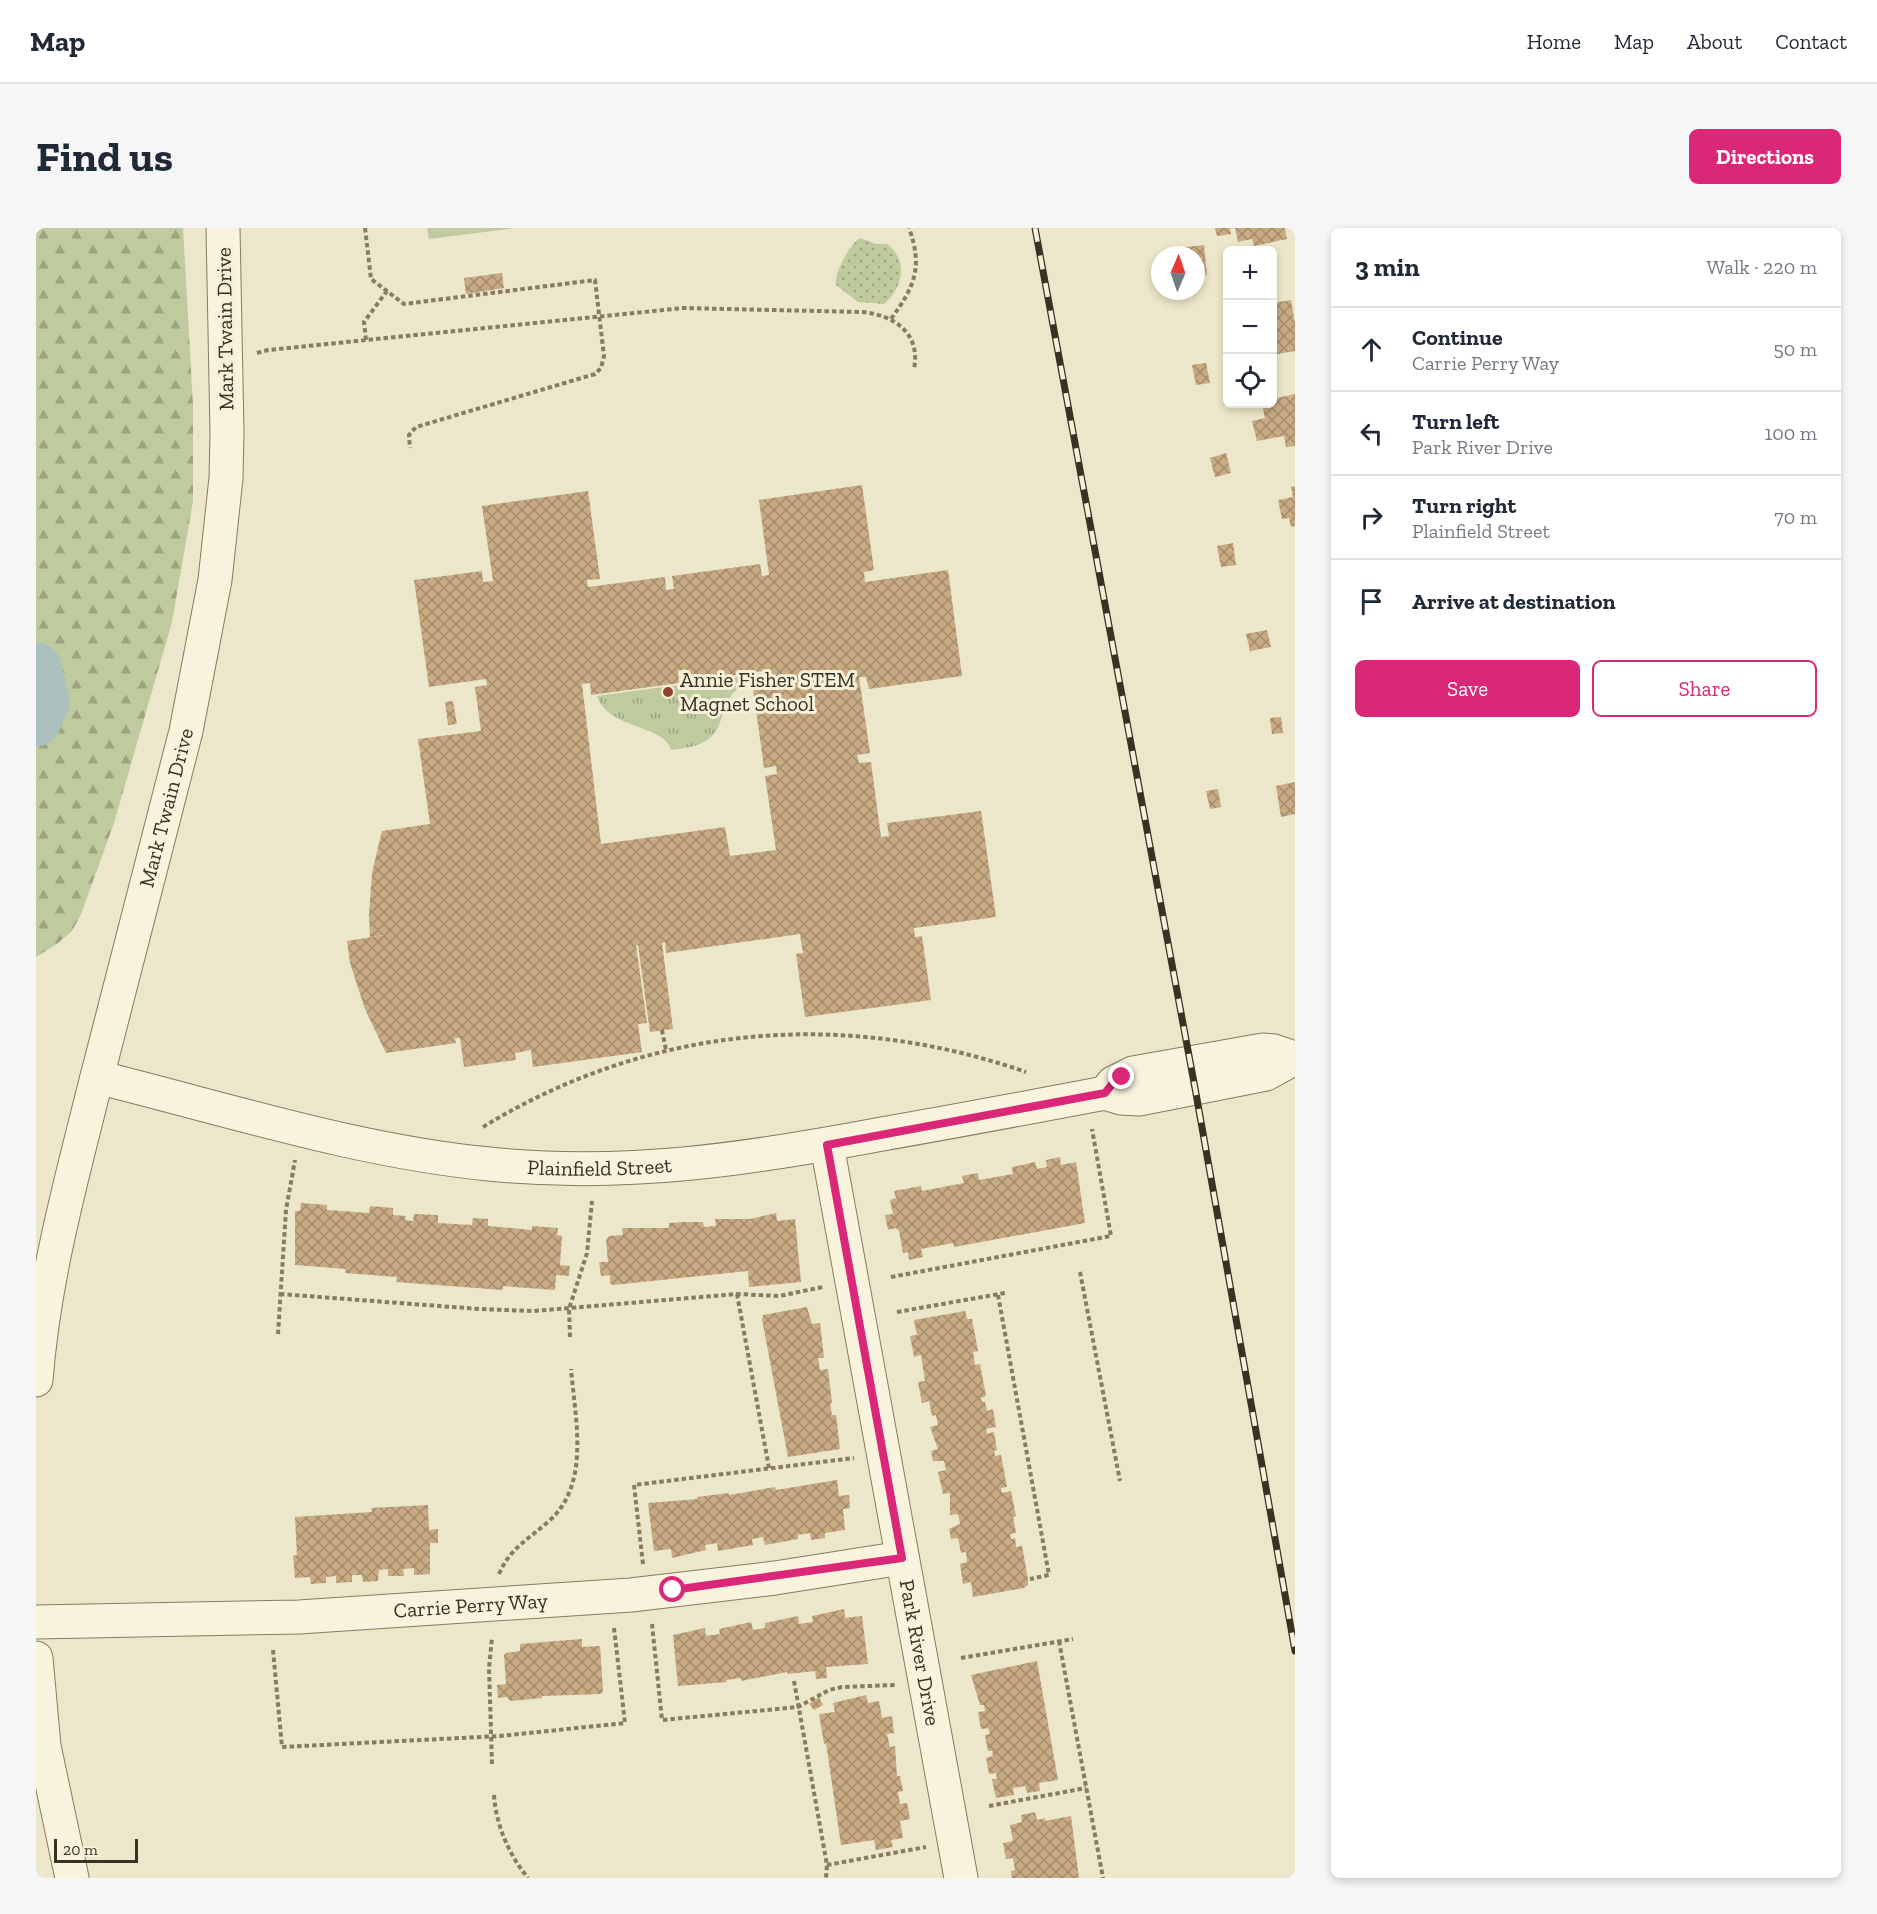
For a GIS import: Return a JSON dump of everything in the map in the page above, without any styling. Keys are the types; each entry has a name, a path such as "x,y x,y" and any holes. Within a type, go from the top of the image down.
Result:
{"street":[{"name":"Mark Twain Drive","path":"36,1380 50,1277 62,1218 186,731 214,590 226,456 224,228"},
{"name":"Plainfield Street","path":"97,1077 403,1152 491,1164 562,1169 668,1167 737,1160 1105,1093 1113,1083 1133,1073 1191,1062 1263,1050 1294,1058"},
{"name":"Park River Drive","path":"827,1145 961,1878"},
{"name":"Carrie Perry Way","path":"36,1622 299,1617 583,1599 764,1579 902,1558"},
{"path":"36,1658 44,1746 72,1878"}],"path":[{"path":"365,228 371,279 404,304 595,280 604,356 601,368 595,374 416,426 409,435 410,448"},
{"path":"891,319 911,289 916,268 916,250 909,228"},
{"path":"366,340 364,322 387,291"},
{"path":"255,357 257,353 268,350 699,307 862,312 891,319 910,334 915,353 914,369"},
{"path":"662,1030 666,1050"},
{"path":"483,1127 525,1101 607,1067 666,1050 753,1036 810,1033 871,1036 976,1055 1026,1072"},
{"path":"891,1277 1111,1236 1092,1129"},
{"path":"278,1334 286,1210 295,1160"},
{"path":"570,1337 568,1309 587,1253 592,1201"},
{"path":"1080,1272 1119,1481"},
{"path":"280,1294 500,1311 568,1309 738,1294 779,1296 823,1287"},
{"path":"897,1312 1005,1293"},
{"path":"738,1294 769,1468"},
{"path":"998,1295 1049,1575 1030,1579"},
{"path":"497,1583 503,1564 514,1548 555,1515 569,1493 577,1455 571,1369"},
{"path":"644,1571 634,1485 855,1458"},
{"path":"652,1624 662,1720 798,1707 829,1690 842,1687 897,1685"},
{"path":"273,1650 282,1747 491,1736 625,1723 614,1628"},
{"path":"492,1638 489,1668 492,1764"},
{"path":"961,1658 1073,1639"},
{"path":"1059,1641 1102,1878"},
{"path":"794,1681 827,1865 826,1878"},
{"path":"989,1806 1086,1788"},
{"path":"494,1795 499,1824 518,1866 528,1878"},
{"path":"827,1865 927,1847"}],"green space":[{"path":"36,228 183,228 193,405 193,501 172,622 114,823 81,914 72,931 36,957"},
{"path":"427,228 515,228 429,239"},
{"path":"860,238 876,244 887,244 894,250 901,266 896,290 884,304 858,302 836,285 844,259"},
{"path":"745,676 727,702 719,725 711,737 699,744 671,750 667,742 659,736 612,715 603,707 597,696"}],"building":[{"path":"1215,228 1230,228 1231,234 1217,236"},
{"path":"1235,228 1285,228 1287,239 1254,246 1252,239 1238,242"},
{"path":"502,273 504,288 466,294 464,278"},
{"path":"1291,300 1295,324 1295,351 1277,354 1277,302"},
{"path":"1206,363 1210,383 1196,385 1192,365"},
{"path":"1295,394 1295,446 1286,447 1284,436 1257,441 1252,421 1265,418 1263,408 1277,408 1277,398"},
{"path":"1226,453 1231,473 1215,477 1210,458"},
{"path":"862,485 874,570 864,572 865,582 948,570 962,676 869,689 866,677 859,677 870,753 857,755 859,763 871,762 881,837 889,836 887,823 981,811 996,917 914,928 915,937 922,936 931,1000 805,1017 796,954 803,953 800,934 666,953 665,942 662,943 673,1029 650,1032 638,945 636,945 647,1023 638,1024 642,1052 533,1067 531,1050 515,1053 516,1060 464,1067 460,1038 455,1038 456,1043 386,1053 365,1009 350,963 347,941 385,935 370,937 369,915 372,873 382,831 430,824 418,739 481,731 475,687 487,685 486,679 429,687 414,580 482,571 483,582 493,581 482,506 588,491 600,579 587,580 588,587 665,577 666,590 674,589 672,576 760,564 762,576 769,575 759,500","holes":["686,669 687,682 763,671 764,679 752,680 764,768 776,766 777,774 765,776 776,850 730,856 725,827 601,844 582,684 590,683 591,695 679,683 678,671"]},
{"path":"1295,486 1295,526 1291,527 1289,518 1282,519 1278,500 1293,497 1291,487"},
{"path":"1233,543 1236,565 1221,567 1217,546"},
{"path":"1267,630 1271,647 1250,651 1246,634"},
{"path":"453,701 457,724 448,725 445,702"},
{"path":"1281,717 1283,733 1272,734 1270,718"},
{"path":"1295,782 1295,814 1281,817 1276,786"},
{"path":"1218,789 1221,807 1210,809 1206,791"},
{"path":"1060,1157 1061,1165 1076,1162 1085,1223 954,1247 953,1243 921,1249 923,1257 909,1260 908,1252 903,1253 899,1231 896,1228 888,1230 885,1215 893,1214 890,1200 896,1198 894,1191 921,1186 922,1191 964,1183 962,1176 978,1173 979,1180 1013,1174 1012,1167 1035,1162 1037,1169 1047,1167 1046,1160"},
{"path":"301,1203 327,1205 327,1210 369,1213 370,1206 393,1208 393,1215 406,1216 405,1220 413,1221 414,1214 438,1215 438,1223 472,1225 473,1218 488,1219 488,1226 532,1230 532,1226 558,1228 557,1235 562,1236 560,1265 570,1266 569,1276 556,1275 555,1290 503,1286 503,1290 396,1282 397,1277 345,1273 346,1269 295,1265 295,1211 300,1211"},
{"path":"776,1213 777,1221 795,1219 801,1282 749,1287 748,1271 613,1285 610,1283 610,1275 601,1276 599,1262 608,1262 606,1240 609,1236 623,1235 622,1228 669,1228 669,1223 684,1222 703,1222 704,1227 716,1226 715,1219 750,1219"},
{"path":"807,1307 812,1324 820,1323 824,1358 818,1358 820,1370 828,1369 832,1403 830,1404 832,1415 836,1415 840,1449 788,1457 762,1319 763,1315"},
{"path":"965,1311 967,1319 972,1319 978,1351 973,1352 975,1365 980,1364 986,1396 981,1398 982,1402 985,1402 987,1411 993,1409 996,1427 986,1429 987,1434 994,1432 997,1450 994,1451 995,1456 1001,1455 1007,1487 1001,1488 1002,1493 1011,1491 1016,1516 1013,1517 1016,1533 1010,1534 1011,1539 1015,1538 1016,1547 1022,1546 1028,1579 1028,1585 1024,1588 973,1597 971,1582 963,1584 960,1564 967,1562 966,1552 961,1553 958,1538 951,1539 949,1529 960,1524 958,1514 950,1515 950,1493 943,1494 938,1472 946,1470 944,1461 933,1461 931,1451 938,1449 930,1427 938,1425 936,1415 932,1416 929,1401 922,1403 918,1382 925,1381 921,1355 914,1357 910,1336 917,1335 914,1320"},
{"path":"837,1480 839,1496 849,1495 850,1508 843,1509 845,1530 825,1533 825,1538 811,1540 810,1533 798,1535 798,1539 765,1545 763,1537 752,1539 753,1545 718,1551 717,1543 705,1545 706,1550 672,1558 671,1549 654,1551 648,1503 698,1499 697,1497 729,1493 729,1495 775,1487 776,1490"},
{"path":"428,1505 429,1530 438,1529 438,1543 430,1543 430,1574 414,1575 414,1568 403,1569 404,1576 388,1576 388,1569 379,1570 378,1581 363,1582 362,1575 352,1575 352,1582 336,1583 336,1576 326,1577 326,1583 311,1584 310,1577 295,1578 293,1556 297,1555 295,1517 372,1512 371,1508"},
{"path":"844,1609 845,1618 862,1616 868,1664 826,1667 827,1678 816,1679 815,1671 788,1674 787,1672 741,1681 741,1678 726,1680 727,1682 678,1686 673,1635 705,1628 706,1636 720,1634 719,1629 751,1622 753,1630 765,1628 765,1623 798,1616 799,1624 813,1622 812,1616"},
{"path":"582,1639 582,1647 600,1646 603,1691 600,1694 542,1696 542,1698 510,1701 507,1697 498,1698 497,1685 506,1684 504,1655 506,1653 520,1651 520,1644"},
{"path":"1037,1661 1058,1780 1039,1783 1040,1791 1027,1793 1025,1786 1013,1788 1014,1795 996,1798 992,1779 997,1779 996,1773 989,1774 986,1758 993,1756 992,1751 988,1751 985,1735 990,1734 988,1728 981,1729 978,1712 985,1711 984,1705 980,1705 971,1675"},
{"path":"866,1695 868,1703 879,1701 882,1718 892,1716 894,1733 887,1734 890,1747 895,1746 897,1776 900,1776 903,1791 898,1792 900,1804 907,1803 910,1819 900,1821 903,1838 891,1840 893,1847 876,1850 874,1840 841,1845 826,1743 824,1744 819,1714 835,1712 833,1703"},
{"path":"819,1697 823,1705 814,1710 809,1704"},
{"path":"1035,1812 1037,1820 1045,1818 1045,1821 1071,1816 1079,1878 1012,1878 1011,1871 1015,1870 1013,1858 1006,1859 1003,1843 1013,1841 1010,1825 1022,1822 1021,1815"}],"waterway":[{"path":"36,668 44,702 36,721"}],"railway":[{"path":"1035,228 1195,1088 1295,1651"}],"place":[{"name":"Annie Fisher STEM Magnet School","path":"668,692"}],"route":[{"path":"673,1590 775,1578 902,1558 827,1145 1105,1093 1122,1077"}]}
